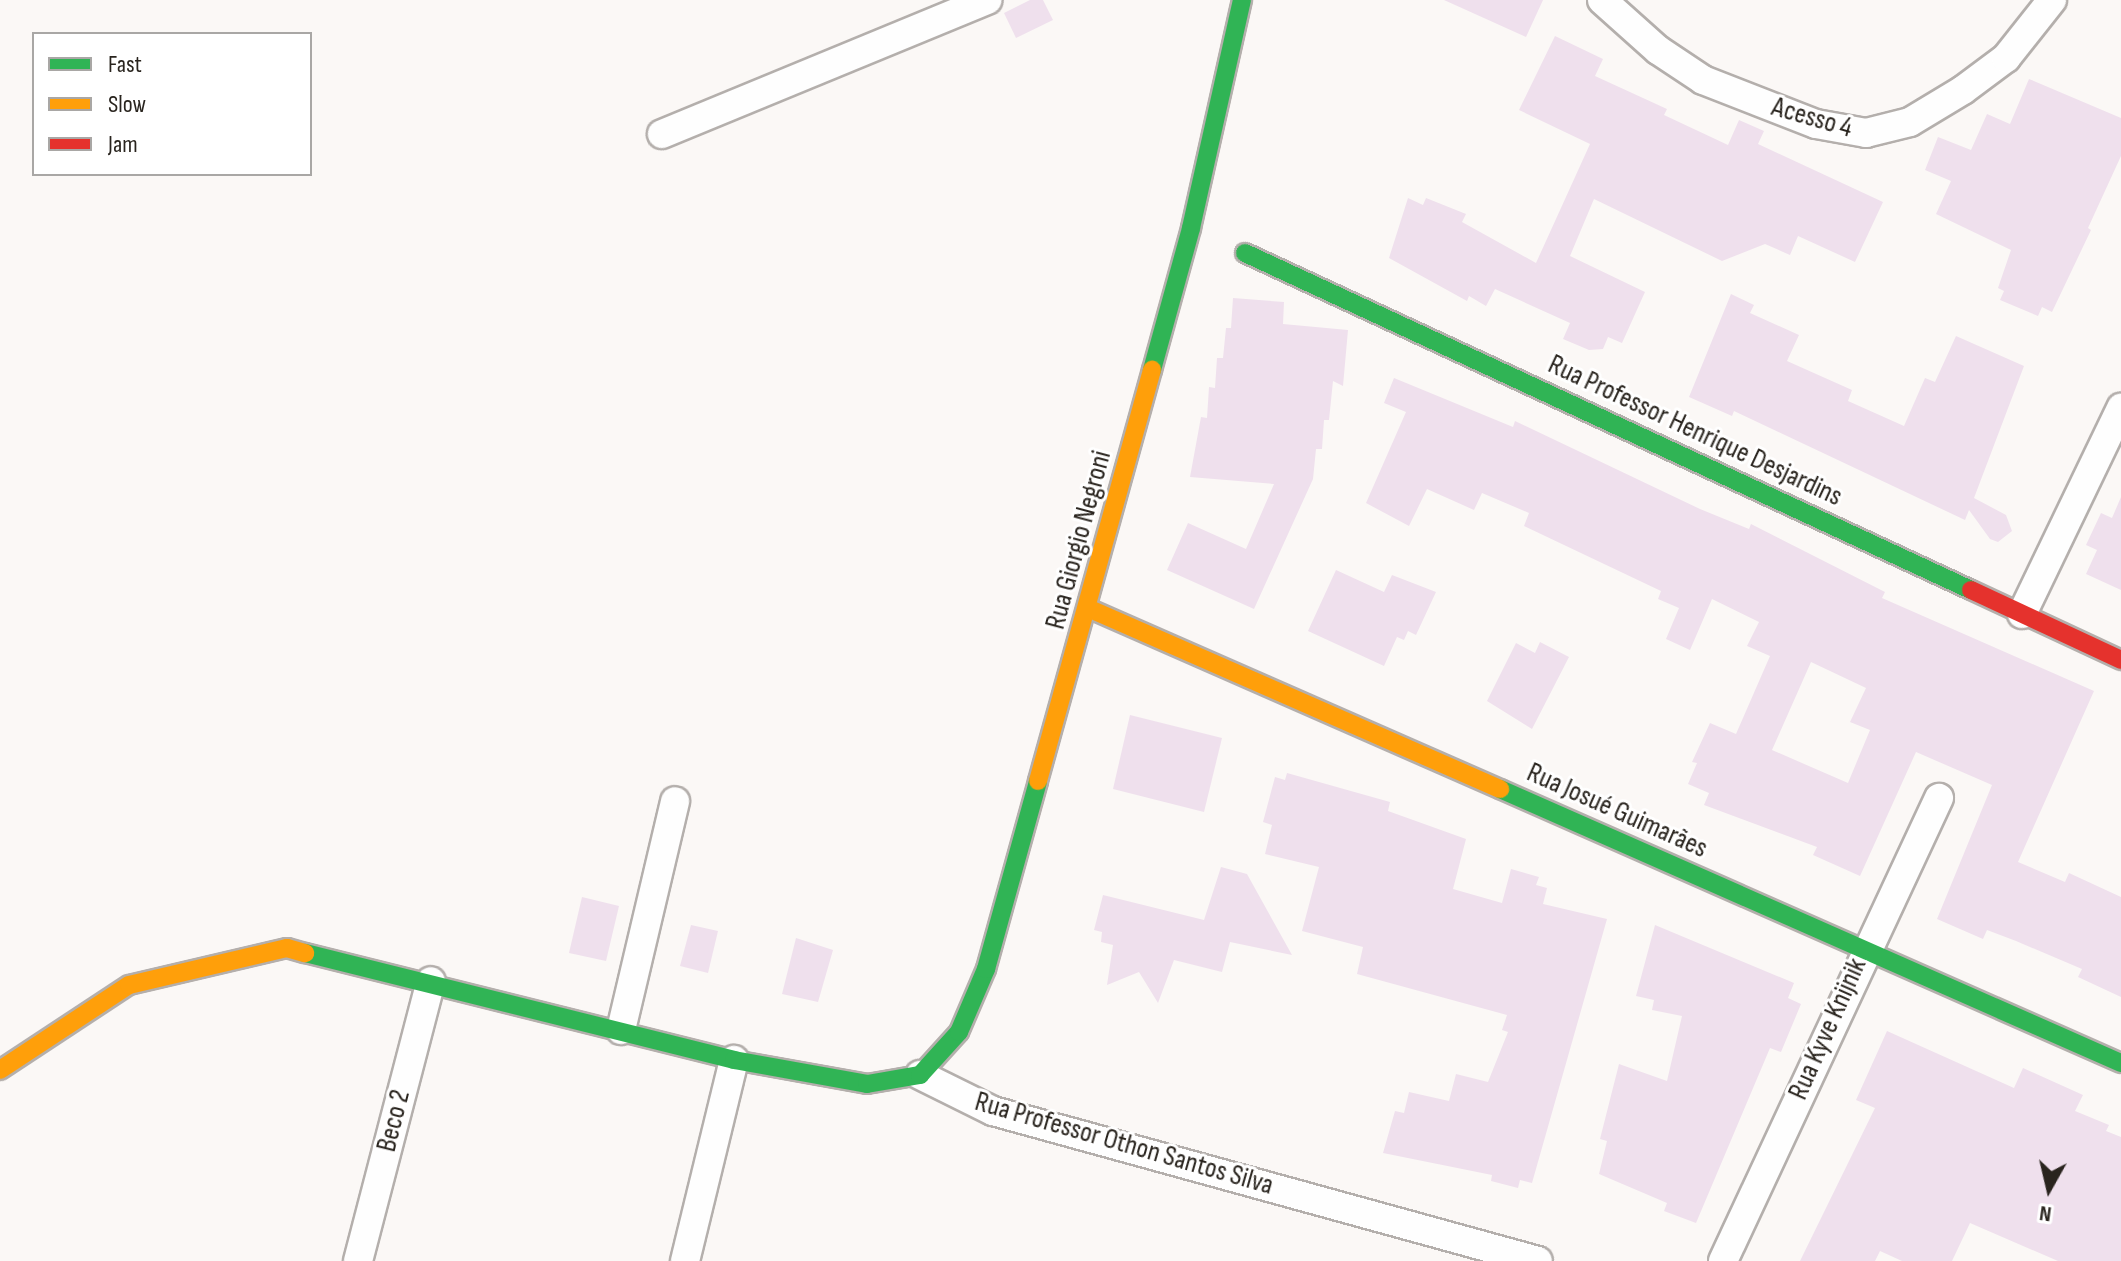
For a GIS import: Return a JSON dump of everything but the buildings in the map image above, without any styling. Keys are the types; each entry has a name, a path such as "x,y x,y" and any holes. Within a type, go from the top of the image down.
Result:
{"street":[{"path":"662,134 987,0"},
{"name":"Rua Giorgio Negroni","path":"920,1075 959,1032 986,969 1090,609 1191,228 1242,0"},
{"name":"Acesso 4","path":"1602,0 1658,50 1703,80 1816,124 1866,133 1910,122 1963,90 2006,58 2052,0"},
{"name":"Rua Professor Henrique Desjardins","path":"1245,253 2121,660"},
{"path":"2022,614 2121,408"},
{"name":"Rua Josué Guimarães","path":"1090,609 2121,1063"},
{"name":"Rua Kyve Knijnik","path":"1723,1261 1864,950 1939,798"},
{"path":"621,1030 675,801"},
{"path":"0,1070 129,985 287,948 431,981 734,1060 867,1084 920,1075"},
{"name":"Beco 2","path":"358,1261 431,981"},
{"path":"685,1261 734,1060"},
{"name":"Rua Professor Othon Santos Silva","path":"920,1075 993,1111 1538,1261"}],"traffic: fast":[{"path":"1152,370 1191,228 1242,0"},
{"path":"1245,253 1971,590"},
{"path":"305,953 734,1060 867,1084 920,1075 959,1032 986,969 1038,781"},
{"path":"1500,789 2121,1063"}],"traffic: slow":[{"path":"1038,781 1152,370"},
{"path":"1090,609 1500,789"},
{"path":"0,1070 129,985 287,948 305,953"}],"traffic: jam":[{"path":"1971,590 2121,660"}]}
